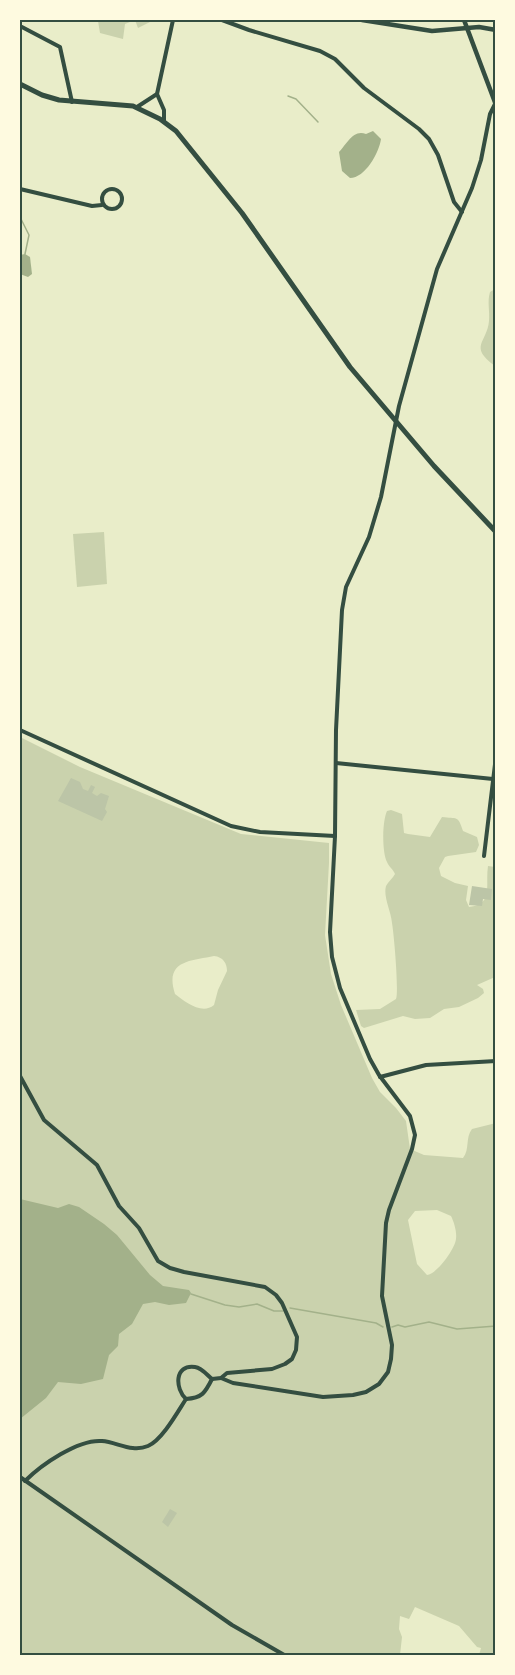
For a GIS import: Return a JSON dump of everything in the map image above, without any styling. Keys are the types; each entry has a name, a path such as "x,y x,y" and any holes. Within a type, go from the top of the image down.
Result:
{"main road":[{"path":"20,84 47,97 72,102 123,104 137,107 164,121 184,140 222,187 343,358 395,421 495,532"}],"street":[{"path":"164,121 164,110 157,94 174,20"},
{"path":"222,20 320,51 335,59 364,88 429,139 438,154 454,202 462,212"},
{"path":"362,20 432,31 479,27 495,30"},
{"path":"186,1400 177,1385 178,1377 190,1368 198,1368 212,1379 221,1378 231,1382 332,1397 366,1392 379,1384 388,1372 392,1349 382,1290 386,1223 415,1135 410,1116 380,1077 353,1020 340,988 332,957 330,932 344,596 374,522 395,421 437,269 462,212 481,160 490,114 495,105 464,20"},
{"path":"20,26 60,45 72,102"},
{"path":"137,107 157,94"},
{"path":"20,189 92,206 102,204 110,209 118,208 122,202 120,193 113,189 107,190 102,196 102,204"},
{"path":"20,730 231,826 260,832 335,836"},
{"path":"484,856 495,756"},
{"path":"336,763 493,779"},
{"path":"380,1077 426,1065 495,1061"},
{"path":"20,1076 44,1120 97,1165 120,1206 137,1226 158,1261 178,1270 261,1286 274,1293 282,1303 297,1337 296,1350 292,1359 273,1369 227,1373 221,1378"},
{"path":"25,1481 72,1448 84,1444 100,1441 134,1448 148,1446 161,1434 186,1400 203,1395 212,1379"},
{"path":"20,1477 232,1625 286,1656"}],"shaded area":[{"path":"95,20 135,20 125,24 123,39 100,33 98,21"},
{"path":"135,20 151,20 138,28"},
{"path":"373,131 381,139 377,151 361,174 350,178 342,171 339,152 354,135"},
{"path":"25,254 30,257 32,274 28,277 20,274 20,255"},
{"path":"495,289 495,366 482,354 481,344 488,328 490,292"},
{"path":"104,532 107,584 77,587 73,534"},
{"path":"20,737 80,767 241,834 329,843 325,935 331,974 341,1005 372,1078 380,1092 406,1121 410,1149 424,1155 463,1158 472,1129 496,1123 495,1655 479,1655 481,1648 477,1647 459,1626 415,1607 409,1619 400,1616 399,1629 402,1637 400,1655 20,1655","holes":["214,956 224,961 227,971 214,1005 209,1008 199,1008 175,994 173,974 176,968 189,961","437,1210 451,1216 456,1239 445,1260 436,1270 427,1275 417,1264 408,1220 415,1211"]},
{"path":"387,811 402,814 404,833 430,837 442,817 456,819 460,822 463,831 477,837 479,845 476,852 445,857 439,868 441,876 468,886 466,900 469,907 477,905 485,898 488,866 495,867 495,977 477,985 483,989 484,993 459,1007 444,1009 430,1018 415,1019 403,1016 364,1028 361,1026 356,1010 380,1009 396,999 397,994 393,929 385,890 395,874 385,857 383,844 385,816"},
{"path":"20,1199 58,1208 69,1204 79,1207 117,1235 150,1275 163,1286 189,1290 191,1293 186,1303 143,1304 132,1324 119,1334 118,1346 109,1355 103,1379 81,1384 58,1382 46,1398 20,1419"}],"building":[{"path":"71,778 80,782 83,789 88,791 91,785 95,787 92,793 97,796 101,793 109,796 105,809 107,812 102,821 58,801"},
{"path":"472,886 492,889 491,900 483,899 482,906 469,905"},
{"path":"170,1509 177,1513 168,1527 162,1522"}],"waterway":[{"path":"288,96 296,99 318,122"},
{"path":"20,217 29,235 25,254"},
{"path":"191,1294 225,1305 239,1307 257,1304 274,1311 283,1311"},
{"path":"290,1308 376,1323 383,1327"},
{"path":"392,1327 429,1322 457,1329 496,1326"}]}
